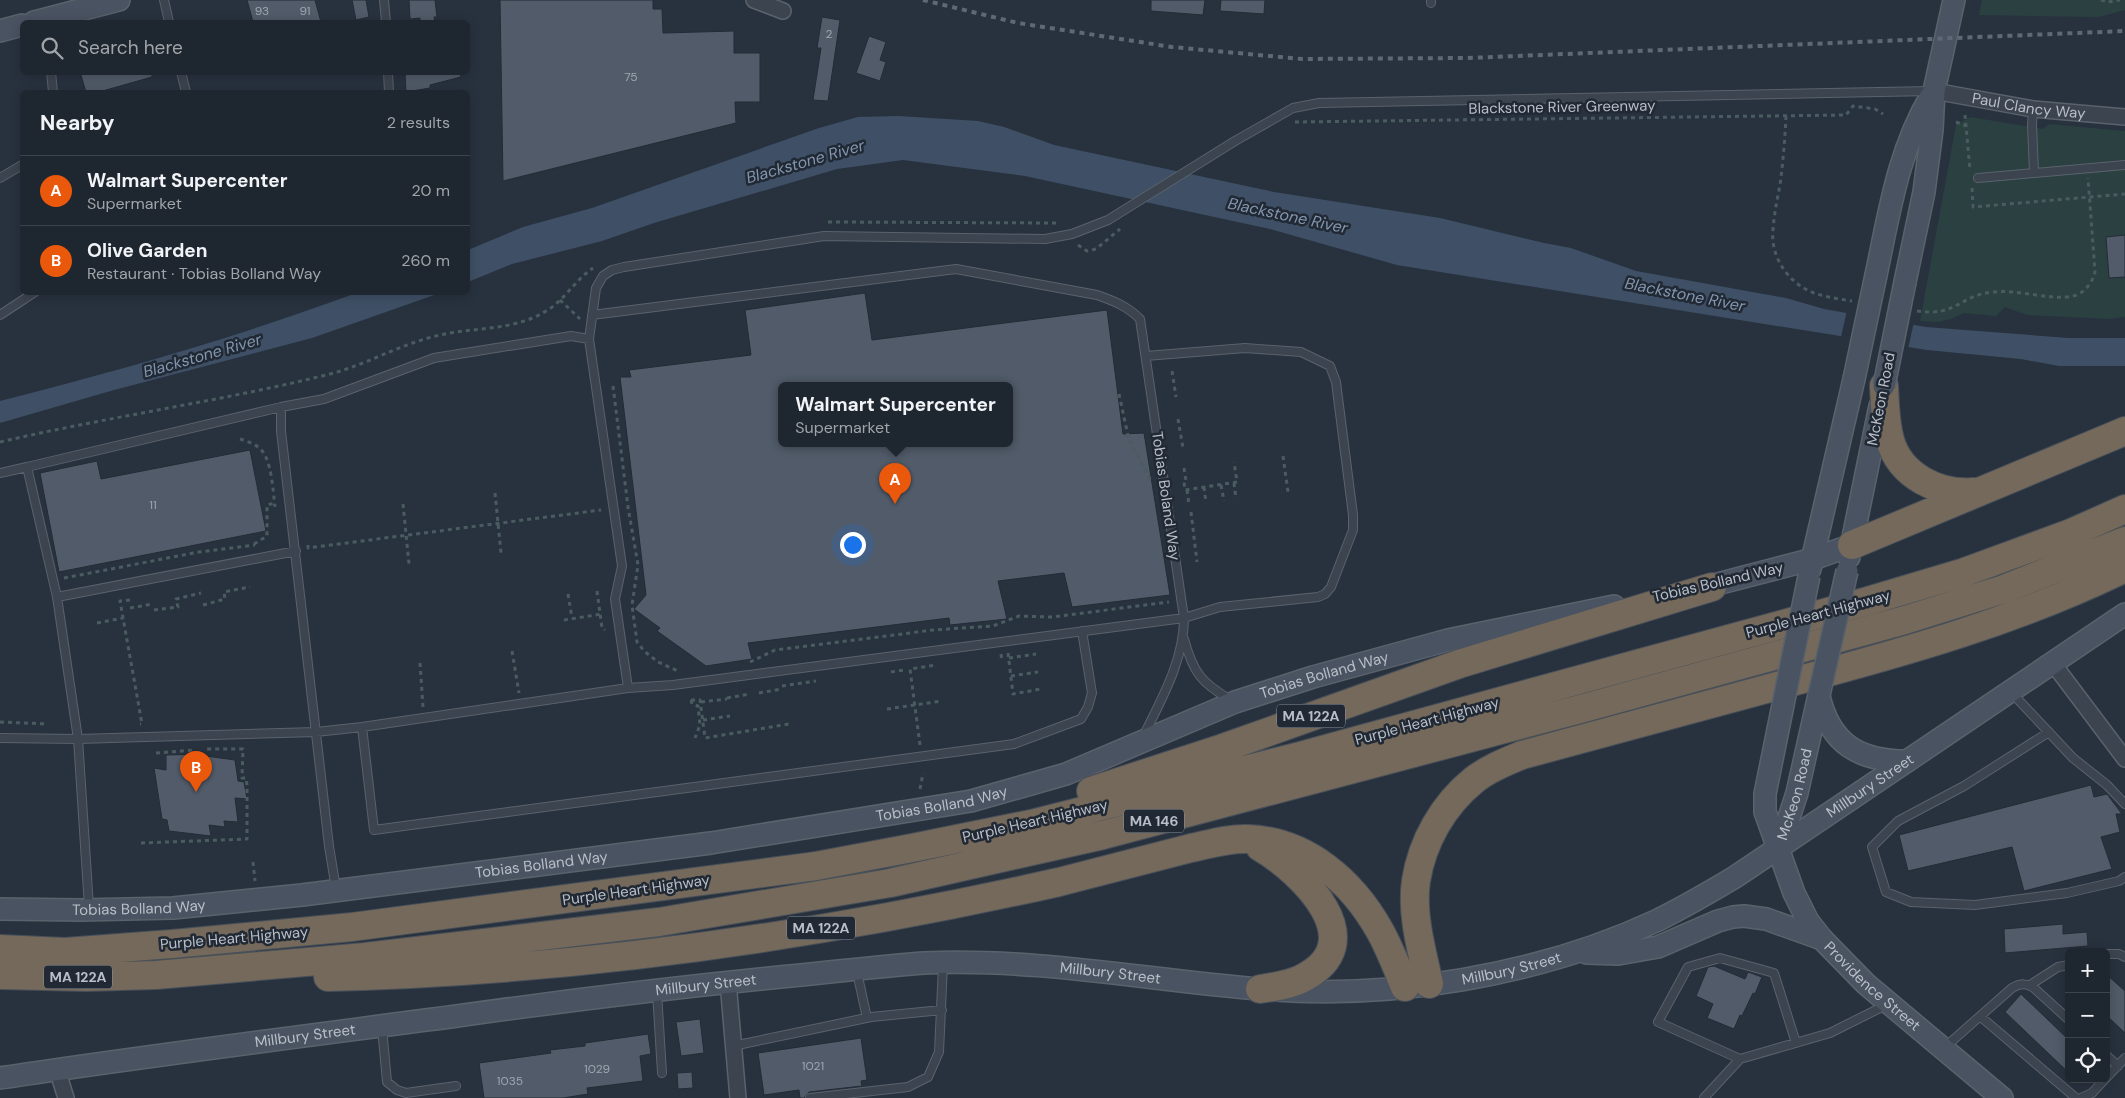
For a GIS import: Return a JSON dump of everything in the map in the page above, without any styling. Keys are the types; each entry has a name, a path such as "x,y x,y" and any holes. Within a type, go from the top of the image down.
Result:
{"highway":[{"path":"1884,386 1886,421 1890,441 1900,460 1929,485 1946,492 1981,492"},
{"path":"1849,558 1981,492 2125,431"},
{"name":"Purple Heart Highway","path":"0,949 65,952 352,927 816,866 1031,824 1290,758 1868,601 1962,573 2071,532 2125,509"},
{"name":"Purple Heart Highway","path":"0,975 86,977 156,975 365,956 659,922 890,883 1103,835 1584,708 1886,625 2004,589 2125,542"},
{"path":"1417,985 1416,882 1423,854 1435,825 1452,802 1474,780 1497,766 1522,755 1883,658 2040,604 2125,568"},
{"name":"MA 122A","path":"912,848 1223,748 1458,664 1712,587"},
{"path":"1246,839 1277,858 1307,882 1326,911 1333,935 1332,946 1314,971 1284,985 1260,989"},
{"name":"MA 122A","path":"156,975 255,977 387,975 568,962 673,951 849,923 969,901 1061,881 1191,848 1224,841 1246,839 1279,843 1293,847 1322,864 1356,896 1417,985"}],"main road":[{"path":"44,20 119,0"},
{"name":"McKeon Road","path":"1779,848 1797,793 1849,558 1924,192 1932,130 1934,91 1954,0"},
{"path":"0,31 20,26"},
{"name":"McKeon Road","path":"1779,848 1765,812 1765,794 1811,568 1854,379 1894,187 1905,152 1923,109 1934,91"},
{"name":"Tobias Bolland Way","path":"0,909 89,910 173,908 336,891 712,844 971,801 1066,774 1235,702 1314,676 1423,646 1571,614 1811,568 1849,558"},
{"name":"Millbury Street","path":"0,1078 164,1054 578,999 728,982 944,963 1054,965 1260,989 1348,992 1417,985 1499,972 1574,953 1655,921 1735,878 2010,690 2125,614"},
{"path":"1819,695 1827,720 1841,740 1851,749 1873,758 1907,761"},
{"name":"Providence Street","path":"1779,848 1794,893 1808,921 1822,940 1888,1004 2002,1098"},
{"path":"1574,953 1618,954 1658,947 1718,921 1739,916 1755,916 1766,919 1822,940"}],"street":[{"path":"754,0 783,11"},
{"name":"Paul Clancy Way","path":"1934,91 2033,109 2125,117"},
{"path":"2052,662 2125,759"},
{"path":"728,982 738,1098"},
{"path":"58,1069 66,1098"}],"lane":[{"path":"164,0 169,20"},
{"path":"384,0 386,20"},
{"path":"51,75 54,90"},
{"path":"182,75 186,90"},
{"path":"388,75 389,90"},
{"path":"628,688 615,599 622,566 589,339 596,288 603,276 612,270 824,236 1044,239 1059,237 1083,231 1108,220 1234,141 1293,108 1320,104 1934,91"},
{"path":"2033,109 2034,172"},
{"path":"1978,178 2125,165"},
{"path":"0,178 20,166"},
{"name":"Tobias Boland Way","path":"592,315 956,269 1097,295 1117,302 1131,310 1140,319 1184,618 1184,637 1190,662 1200,678 1216,691 1235,702"},
{"path":"0,316 31,295"},
{"path":"0,473 281,407 324,399 434,358 571,336 589,339"},
{"path":"0,738 78,739 316,732 628,688 673,685 1184,618 1220,607 1318,597 1325,594 1331,587 1353,530 1353,515 1337,389 1330,366 1301,352 1245,348 1146,356"},
{"path":"281,407 281,431 329,846 336,891"},
{"path":"27,467 57,597 78,739 89,910"},
{"path":"57,597 296,551"},
{"path":"362,726 374,830 384,829 1014,744 1080,719 1088,707 1092,694 1082,631"},
{"name":"Tobias Boland Way","path":"1140,743 1175,666 1184,637"},
{"path":"2010,690 2073,758 2107,785 2125,804"},
{"path":"2049,732 1964,786 1898,821 1872,847 1886,892 1911,902 1975,905 2067,893 2119,881 2125,877"},
{"path":"2110,954 2119,954 2125,958"},
{"path":"1740,1059 1658,1022 1688,967 1720,958 1774,973 1796,1043"},
{"path":"810,1098 908,1087 928,1077 939,1052 944,963"},
{"path":"2030,985 2058,967 2065,966"},
{"path":"856,970 867,1018"},
{"path":"1943,1049 2012,988 2020,984 2030,985 2065,1016"},
{"path":"656,990 662,1073"},
{"path":"1704,1098 1740,1059 1830,1033 1888,1004"},
{"path":"733,1046 867,1018 942,1010"},
{"path":"1981,1017 2076,1098"},
{"path":"382,1026 387,1082 397,1090 406,1093 456,1086"},
{"path":"2110,1075 2125,1058"},
{"path":"2110,1059 2118,1066"},
{"path":"2081,1098 2092,1093 2102,1083"}],"path":[{"path":"2101,0 2108,2 2120,0"},
{"name":"Blackstone River Greenway","path":"1286,124 1304,121 1846,115 1853,106 1875,109 1883,114"},
{"path":"1956,122 1966,126"},
{"path":"560,300 573,310 590,330"},
{"path":"1172,371 1176,397"},
{"path":"613,386 628,506 638,565 632,605 637,642 644,651 658,662 681,671"},
{"path":"1119,394 1129,440 1155,490"},
{"path":"1178,419 1182,448"},
{"path":"240,439 259,447 264,454 270,470 276,512"},
{"path":"1283,456 1288,492"},
{"path":"1234,462 1237,482 1234,483 1236,499"},
{"path":"1184,468 1185,490 1187,490 1189,505"},
{"path":"1187,490 1234,483"},
{"path":"1221,485 1224,501"},
{"path":"1204,487 1206,503"},
{"path":"494,494 501,553"},
{"path":"253,545 267,536 267,505 275,503"},
{"path":"403,504 409,564"},
{"path":"308,542 308,548 601,510"},
{"path":"1191,512 1197,562"},
{"path":"61,578 199,552 262,544"},
{"path":"203,605 225,599 224,592 250,587"},
{"path":"597,591 602,614 602,628 605,630"},
{"path":"154,610 178,607 176,599 201,593"},
{"path":"568,594 572,618"},
{"path":"130,600 120,601 142,724 135,725"},
{"path":"744,666 775,650 933,630 994,626 1019,616 1052,617 1168,604 1170,601"},
{"path":"130,608 153,604"},
{"path":"564,620 602,614"},
{"path":"97,623 123,618"},
{"path":"512,651 518,686"},
{"path":"993,653 1008,653 1013,694 1041,689"},
{"path":"1001,653 1002,662"},
{"path":"1009,658 1036,654"},
{"path":"420,663 422,697"},
{"path":"921,750 910,669 936,665"},
{"path":"891,672 904,670"},
{"path":"1011,676 1038,672"},
{"path":"760,693 782,687 824,680"},
{"path":"695,738 700,725 698,706 692,704 691,700 700,700 701,702 750,694"},
{"path":"887,709 942,701"},
{"path":"701,702 705,738 789,724"},
{"path":"702,720 730,716"},
{"path":"0,722 55,725"},
{"path":"142,843 247,839 247,785 246,778 242,778 243,749 205,749 156,753"},
{"path":"920,789 923,772"},
{"path":"253,862 255,882"}],"green space":[{"path":"1982,0 2125,0 2125,10 2099,17 1979,15"},
{"path":"1970,117 2043,129 2049,124 2125,131 2125,317 2109,319 2027,315 2005,307 1996,316 1964,313 1938,322 1920,321 1956,125"}],"water":[{"name":"Blackstone River","path":"898,116 978,121 1004,127 1054,145 1274,192 1440,218 1571,248 1636,271 1786,298 1824,309 1926,327 2068,338 2125,338 2125,366 2059,366 2021,359 1927,350 1397,265 1270,229 1025,176 903,160 837,169 654,223 602,241 512,264 470,281 470,249 523,227 592,208 819,128 858,117"},
{"name":"Blackstone River","path":"351,295 434,295 312,338 114,390 0,423 0,401 181,351"}],"pier":[{"path":"1847,310 1914,322 1908,349 1841,337"}],"building":[{"path":"247,0 315,0 320,20 252,20"},
{"path":"352,0 366,0 369,17 356,20"},
{"path":"409,0 435,0 437,17 434,17 435,20 410,19"},
{"path":"500,0 653,0 653,9 662,9 663,33 734,31 734,53 760,53 760,102 735,102 736,123 503,181"},
{"path":"1151,0 1205,0 1203,15 1151,11"},
{"path":"1221,0 1265,0 1264,14 1220,11"},
{"path":"822,17 840,20 828,101 813,100 821,48 817,48"},
{"path":"869,36 886,42 880,60 886,62 880,81 856,73"},
{"path":"81,75 152,75 152,77 106,90 85,90"},
{"path":"405,75 461,75 461,77 430,85 430,88 406,90"},
{"path":"2125,235 2125,277 2109,278 2106,237"},
{"path":"865,293 872,340 1107,310 1123,434 1144,433 1170,595 1072,607 1064,573 998,581 1007,619 950,625 949,618 748,643 752,659 706,666 657,631 660,628 634,609 646,595 620,377 631,377 629,370 751,355 745,310"},
{"path":"250,450 266,531 59,572 40,473 97,461 101,479"},
{"path":"206,754 206,756 235,760 238,781 244,782 247,799 235,798 238,822 224,821 225,827 209,825 211,836 169,831 167,820 162,819 154,768 166,770 166,755"},
{"path":"2091,785 2094,797 2107,794 2122,814 2116,814 2120,832 2101,837 2112,869 2024,891 2012,847 1908,871 1899,835"},
{"path":"2063,924 2063,934 2087,932 2088,946 2005,953 2004,929"},
{"path":"1714,966 1745,979 1748,972 1762,977 1755,994 1753,993 1734,1029 1707,1018 1713,1004 1696,996 1708,967"},
{"path":"2110,978 2125,991 2125,1033 2110,1019"},
{"path":"2021,994 2065,1036 2065,1069 2005,1012"},
{"path":"700,1019 704,1053 681,1056 676,1022"},
{"path":"648,1034 651,1054 640,1056 643,1081 587,1088 588,1094 563,1098 484,1098 479,1063 551,1053 550,1050 585,1046 585,1043"},
{"path":"861,1038 867,1080 861,1081 862,1086 809,1092 804,1098 800,1098 799,1090 764,1095 758,1053"},
{"path":"692,1072 693,1088 678,1089 677,1073"}],"railway":[{"path":"923,0 1018,23 1172,47 1302,59 1468,58 2125,31"}],"place":[{"name":"Walmart Supercenter","path":"895,504"},
{"name":"Olive Garden","path":"196,792"}]}
